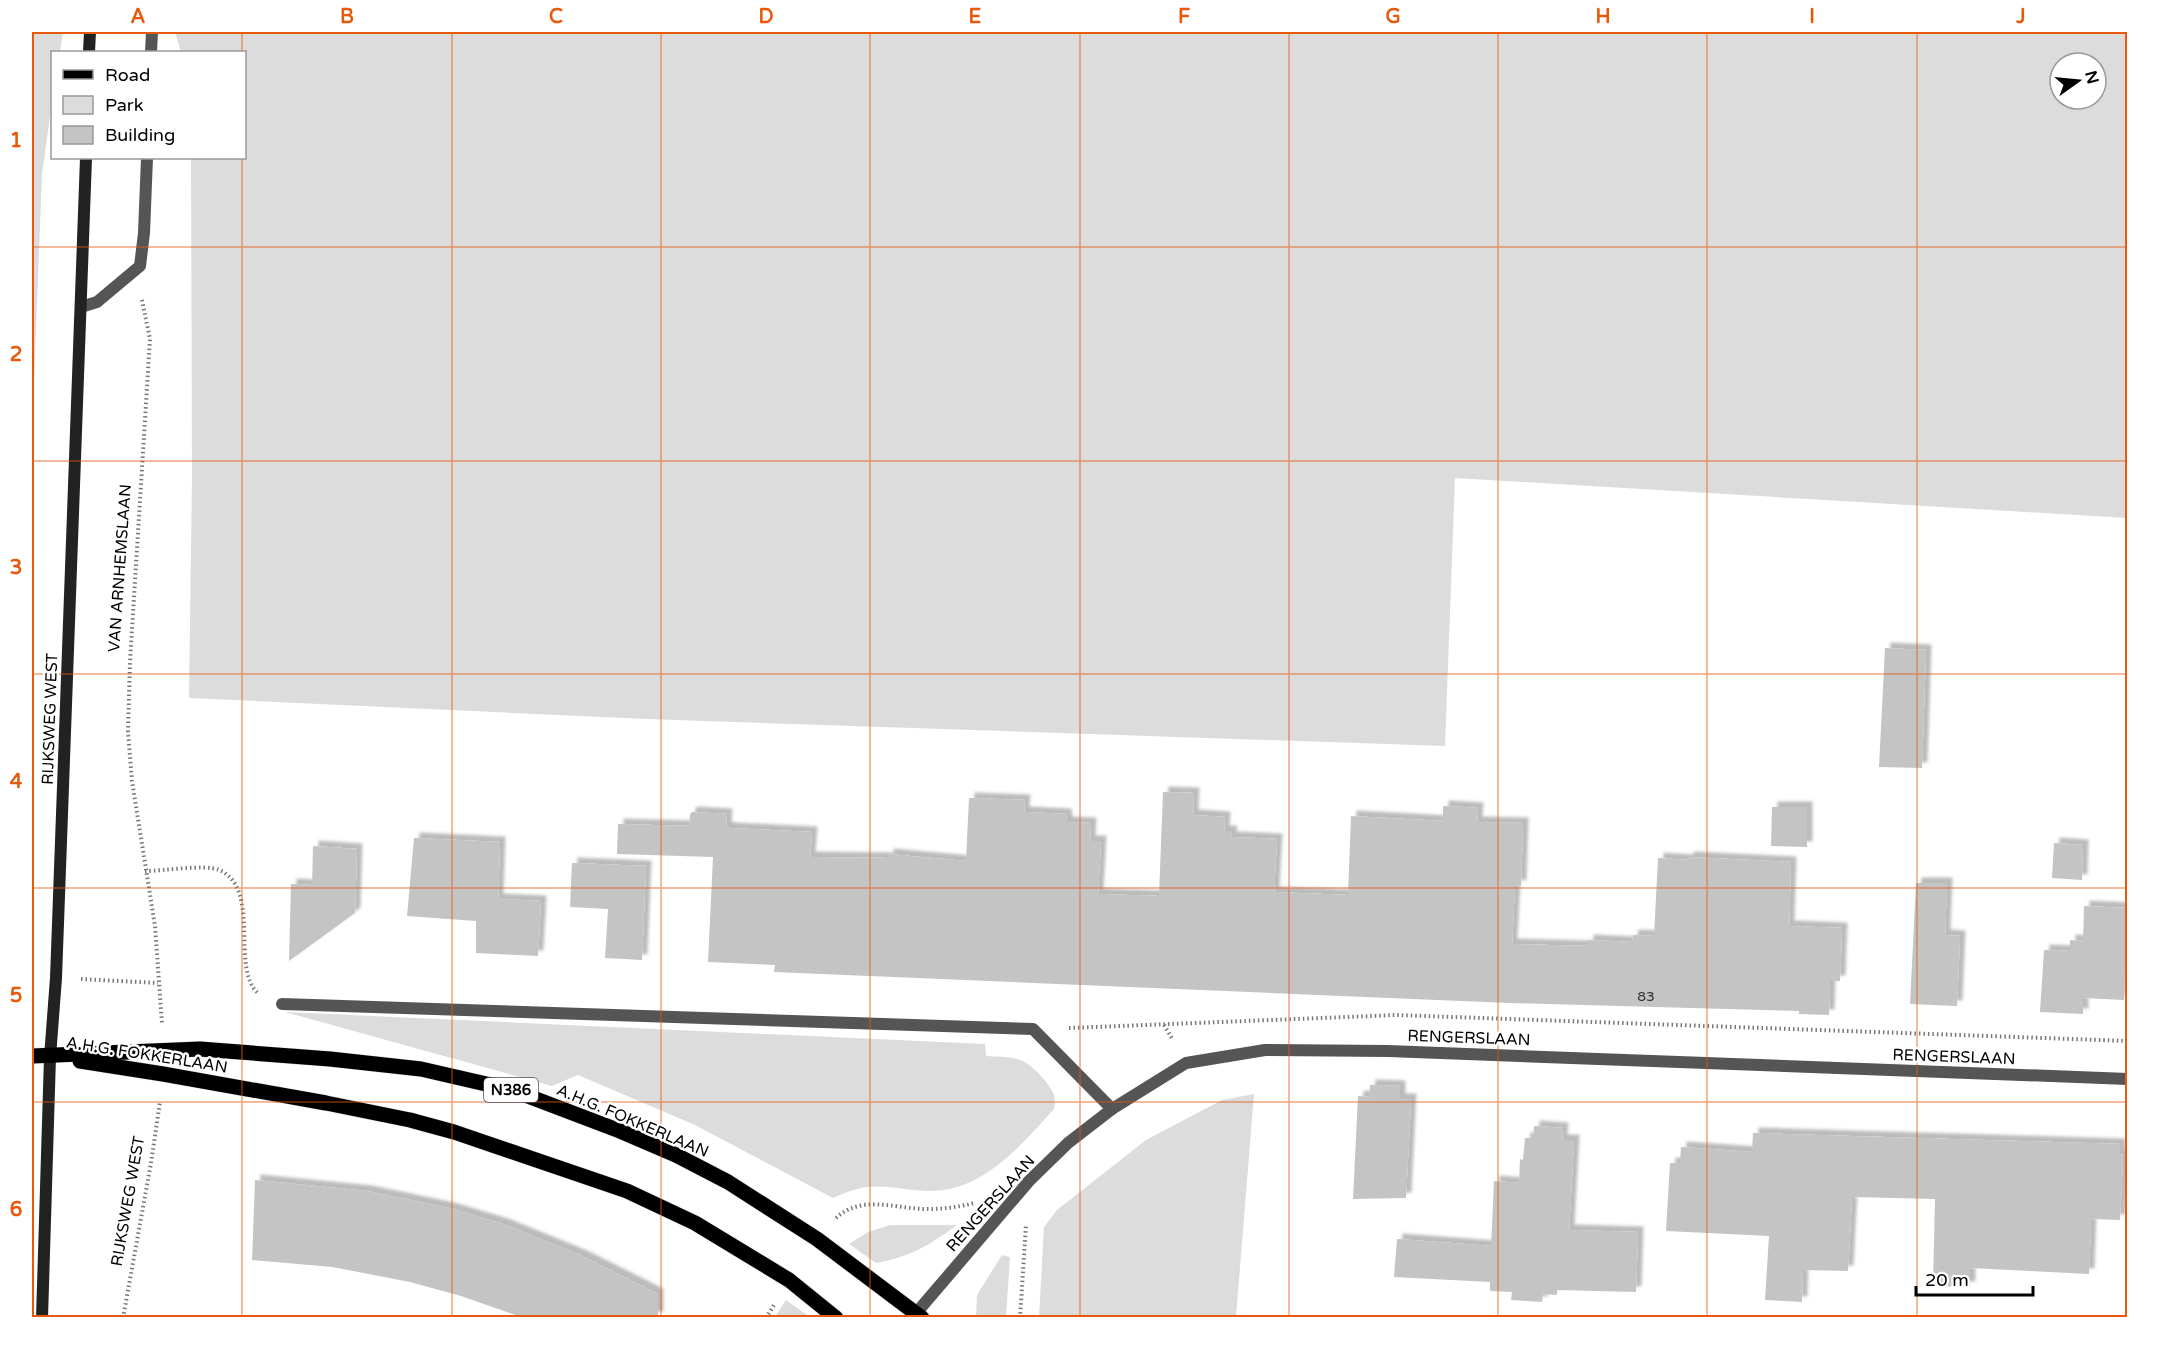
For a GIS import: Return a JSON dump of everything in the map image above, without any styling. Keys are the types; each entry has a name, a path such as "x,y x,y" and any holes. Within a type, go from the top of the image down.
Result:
{"main road":[{"path":"89,51 90,32"},
{"name":"RIJKSWEG WEST","path":"42,1317 50,1057 56,978 86,159"},
{"name":"A.H.G. FOKKERLAAN","path":"50,1057 200,1049 421,1069 512,1090 565,1109 676,1155 728,1182 817,1239 917,1316"},
{"name":"N386","path":"32,1056 50,1057"},
{"name":"A.H.G. FOKKERLAAN","path":"50,1057 163,1074 357,1109 454,1132 627,1191 694,1223 789,1280 837,1317"}],"street":[{"path":"151,51 152,32"},
{"path":"81,307 97,302 140,266 144,233 147,159"},
{"path":"282,1004 1033,1029 1112,1109"},
{"name":"RENGERSLAAN","path":"917,1316 1029,1181 1068,1143 1112,1109 1186,1063 1265,1050 1388,1051 2127,1079"}],"path":[{"name":"VAN ARNHEMSLAAN","path":"140,266 140,291 150,339 130,662 128,732 132,781 145,871 152,899 158,983"},
{"path":"145,871 208,868 219,870 228,876 235,884 243,913 250,983 262,996 282,1004"},
{"path":"56,978 158,983 165,1050"},
{"path":"1033,1029 1397,1015 2127,1041"},
{"name":"RIJKSWEG WEST","path":"123,1317 152,1163 163,1074"},
{"path":"1020,1317 1029,1181"},
{"path":"817,1239 840,1215 860,1205 879,1204 926,1209 947,1208 981,1201"},
{"path":"766,1317 789,1280"}],"green space":[{"path":"32,32 63,32 60,51 51,51 51,109 42,174 32,434"},
{"path":"175,32 2127,32 2127,518 1455,478 1445,746 646,719 189,698 192,477 191,159 246,159 246,51 181,51"},
{"path":"285,1012 985,1044 986,1056 1016,1059 1035,1069 1052,1090 1055,1105 1054,1109 1013,1152 982,1176 965,1184 947,1190 927,1191 870,1187 833,1198 695,1125 578,1075 552,1086"},
{"path":"1254,1094 1236,1317 1039,1317 1044,1227 1057,1210 1146,1140 1222,1100"},
{"path":"890,1225 957,1225 919,1249 876,1263 849,1244 868,1232"},
{"path":"1002,1255 1010,1257 1006,1317 976,1317 977,1295"},
{"path":"786,1300 810,1317 775,1317"}],"building":[{"path":"1885,648 1926,650 1922,768 1879,767"},
{"path":"1163,792 1194,793 1193,815 1225,817 1224,831 1232,831 1231,837 1277,839 1274,892 1348,895 1351,816 1443,821 1443,806 1478,808 1477,822 1523,823 1521,886 1515,885 1512,944 1588,946 1588,940 1632,942 1633,935 1654,936 1658,858 1688,860 1688,857 1791,862 1789,926 1842,928 1840,981 1830,981 1829,1015 1799,1014 1799,1011 1509,1003 774,972 775,965 708,962 713,857 617,854 618,824 689,826 692,812 727,814 726,827 730,828 812,832 810,857 888,858 888,854 966,861 969,798 1025,800 1024,812 1066,814 1067,822 1091,823 1090,841 1101,841 1098,894 1159,896"},
{"path":"1772,807 1807,807 1807,847 1771,846"},
{"path":"414,838 500,842 498,899 541,901 538,956 476,953 476,921 407,916"},
{"path":"2054,843 2083,845 2082,880 2052,878"},
{"path":"313,846 357,849 355,913 289,961 291,884 312,885"},
{"path":"572,863 646,866 642,960 605,958 608,909 570,907"},
{"path":"1916,883 1947,883 1945,935 1960,936 1957,1006 1910,1004"},
{"path":"2084,906 2127,908 2124,1000 2083,998 2083,1014 2040,1012 2044,950 2070,951 2070,940 2083,941"},
{"path":"1370,1085 1400,1086 1400,1099 1411,1099 1406,1198 1353,1199 1358,1096 1369,1097"},
{"path":"1534,1126 1563,1128 1562,1140 1574,1140 1569,1230 1638,1232 1636,1292 1557,1290 1557,1295 1543,1294 1542,1302 1511,1300 1512,1292 1490,1291 1490,1282 1394,1277 1397,1239 1491,1246 1494,1181 1519,1183 1520,1159 1523,1160 1525,1138 1533,1138"},
{"path":"1753,1133 2120,1144 2120,1154 2123,1155 2120,1220 2091,1219 2089,1274 1970,1268 1970,1287 1933,1286 1935,1199 1852,1197 1848,1271 1803,1270 1802,1302 1765,1300 1769,1236 1666,1231 1670,1163 1680,1163 1681,1147 1752,1152"},
{"path":"255,1180 367,1191 449,1208 503,1224 582,1256 658,1294 658,1317 521,1317 461,1296 410,1282 332,1267 252,1260"}]}
